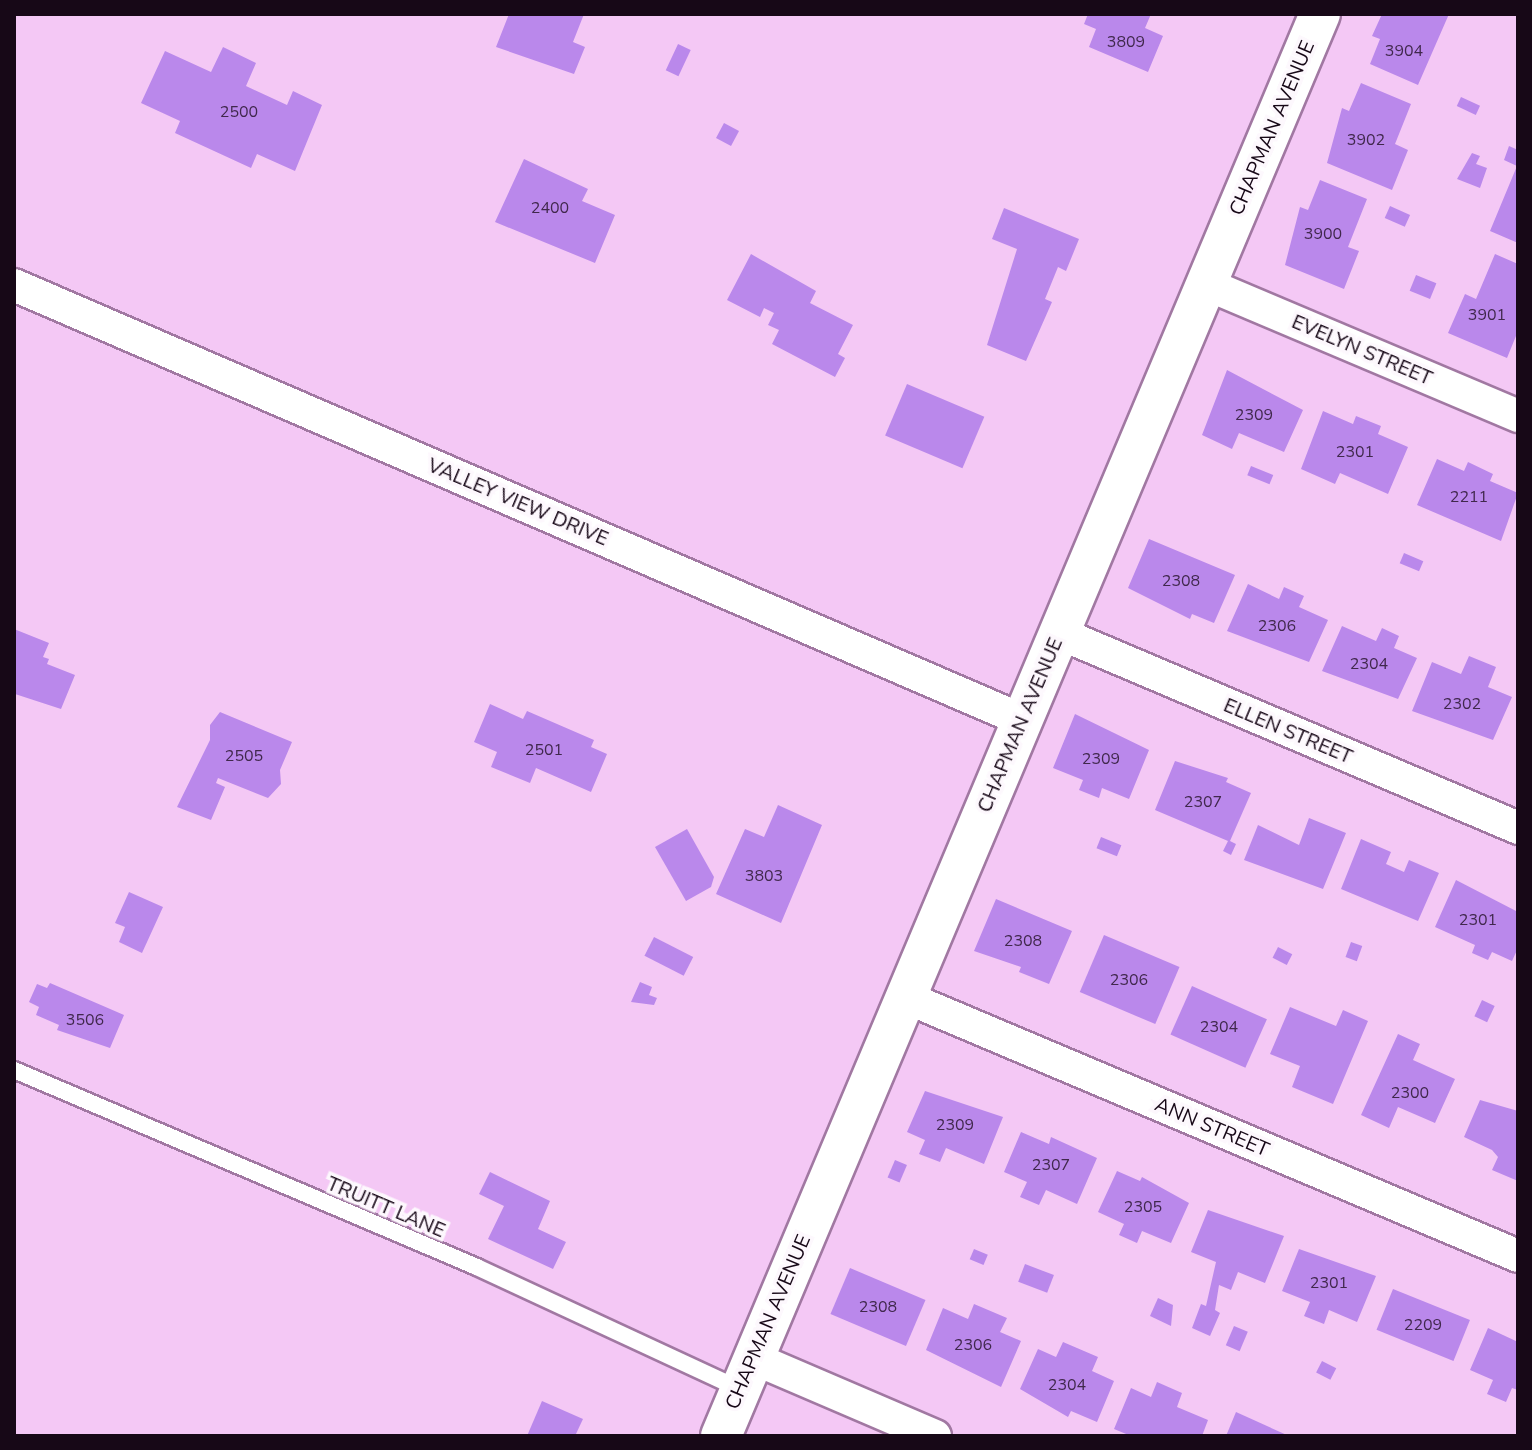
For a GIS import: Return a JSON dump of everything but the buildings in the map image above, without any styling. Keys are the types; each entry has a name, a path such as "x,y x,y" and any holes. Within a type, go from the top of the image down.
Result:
{"street":[{"name":"CHAPMAN AVENUE","path":"721,1436 1320,14"},
{"name":"EVELYN STREET","path":"1206,284 1518,416"},
{"name":"VALLEY VIEW DRIVE","path":"14,285 1022,720"},
{"name":"ELLEN STREET","path":"1059,633 1518,828"},
{"name":"ANN STREET","path":"905,997 1518,1256"},
{"path":"747,1374 935,1436"}],"lane":[{"name":"TRUITT LANE","path":"14,1070 477,1267 747,1374"}]}
